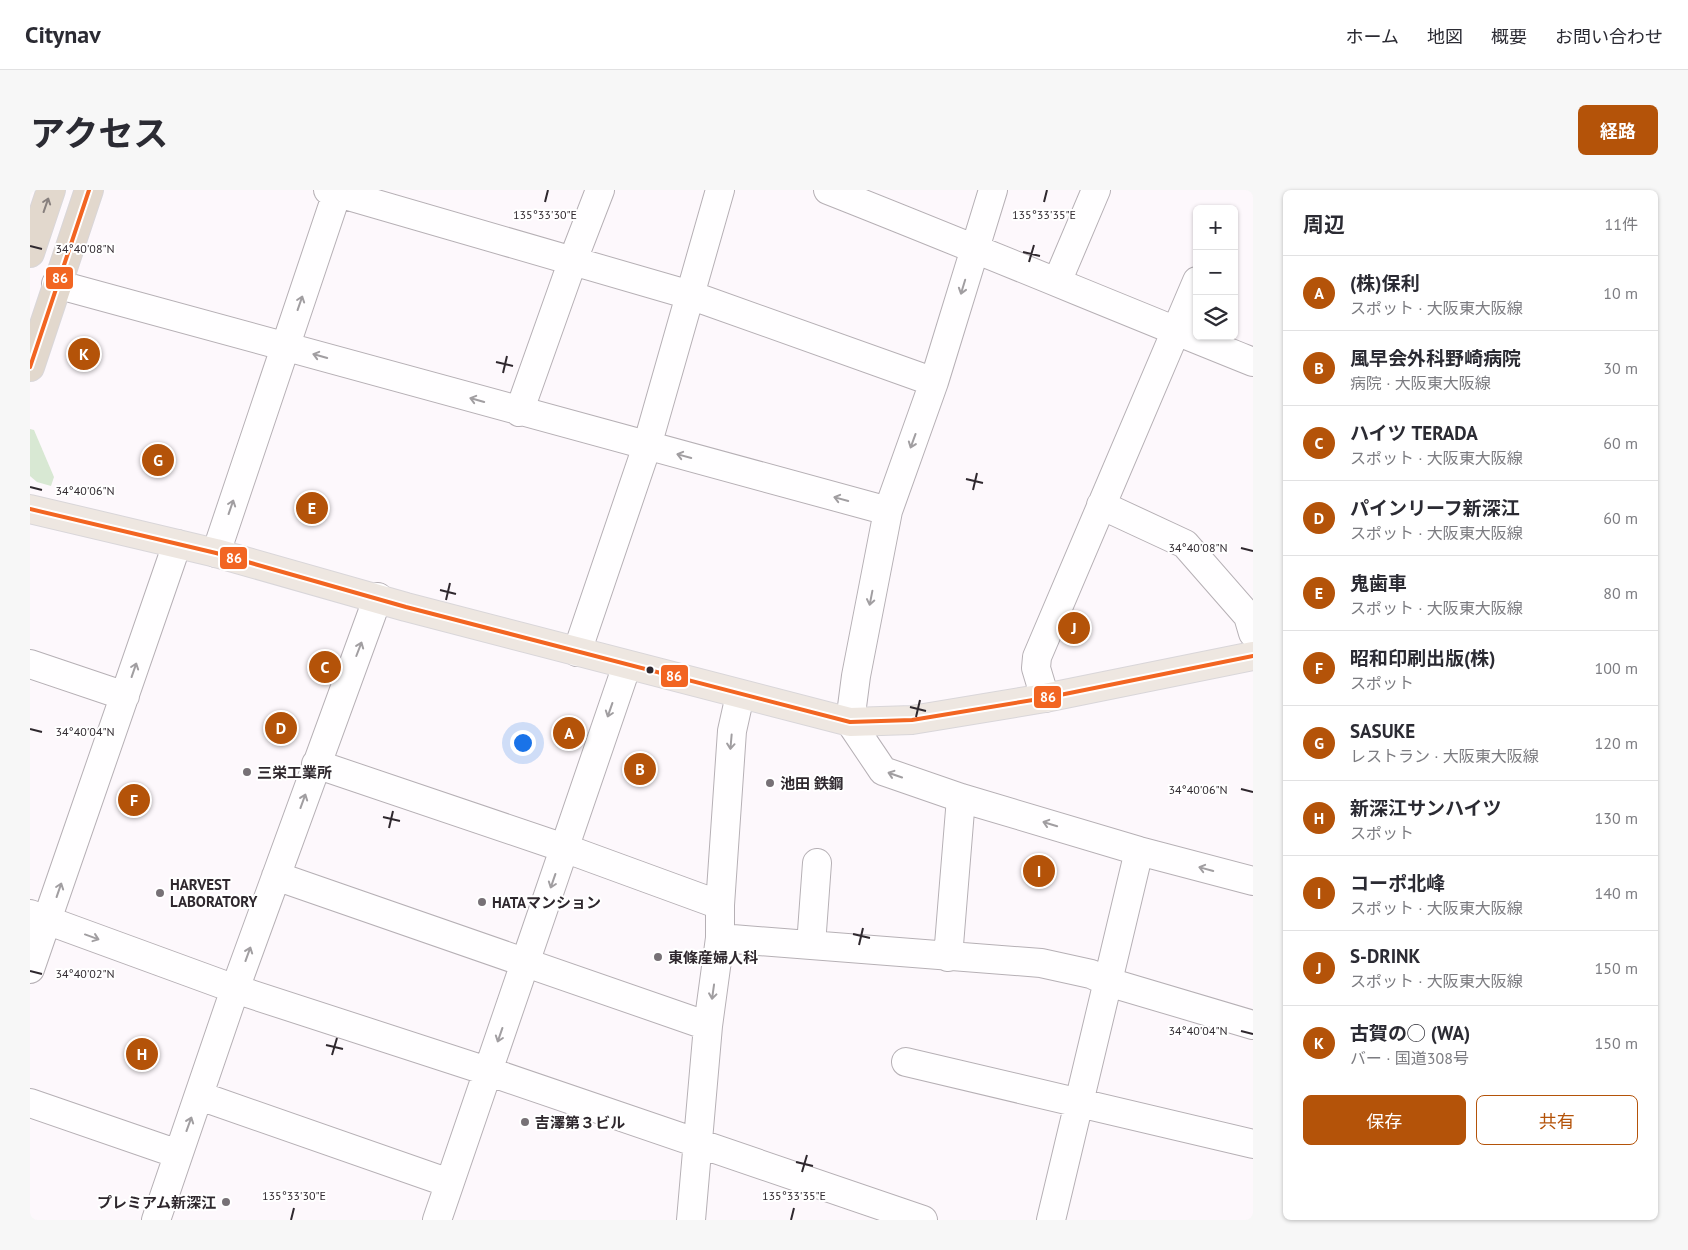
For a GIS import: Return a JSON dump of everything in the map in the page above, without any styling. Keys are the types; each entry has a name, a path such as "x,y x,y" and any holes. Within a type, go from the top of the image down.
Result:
{"highway":[{"path":"30,253 52,190"},
{"path":"30,367 56,284 89,190"}],"main road":[{"path":"30,509 216,554 577,652 850,722 912,720 1045,698 1253,656"}],"street":[{"path":"519,412 572,260 600,190"},
{"path":"577,652 647,446 720,190"},
{"path":"828,190 1253,362"},
{"path":"993,190 934,382 888,511 856,676 850,722 883,771 961,798 1139,851 1253,881"},
{"path":"1057,282 1096,190"},
{"path":"216,554 286,346 334,191 690,295 934,382"},
{"path":"56,284 286,346 519,412 888,511"},
{"path":"1045,698 1036,668 1036,657 1193,291"},
{"path":"1101,505 1185,544 1248,616 1253,633"},
{"path":"30,969 39,918 124,696 177,544"},
{"path":"156,1220 200,1096 235,989 378,598"},
{"path":"30,664 124,696"},
{"path":"437,1220 627,665"},
{"path":"692,1220 708,1026 720,938 720,905 732,731 740,695"},
{"path":"316,764 564,848 720,905"},
{"path":"948,957 961,798"},
{"path":"1051,1220 1139,851"},
{"path":"811,945 817,864"},
{"path":"276,876 526,961 708,1026"},
{"path":"39,918 235,989 487,1071 922,1220"},
{"path":"720,938 1041,963 1091,974 1108,982 1253,1025"},
{"path":"906,1062 1253,1144"},
{"path":"200,1096 449,1183"},
{"path":"30,1103 178,1154"}],"green space":[{"path":"30,429 34,430 54,477 51,486 37,482 30,476"}],"transit line":[{"name":"86","path":"30,367 89,190"},
{"name":"86","path":"30,509 216,553 406,607 850,722 912,720 1045,698 1253,656"}],"place":[{"name":"古賀の◯ (WA)","path":"84,354"},
{"name":"SASUKE","path":"158,460"},
{"name":"鬼歯車","path":"312,508"},
{"name":"S-DRINK","path":"1074,628"},
{"name":"ハイツ TERADA","path":"325,667"},
{"name":"パインリーフ新深江","path":"281,728"},
{"name":"(株)保利","path":"569,733"},
{"name":"風早会外科野崎病院","path":"640,769"},
{"name":"三栄工業所","path":"247,772"},
{"name":"池田 鉄鋼","path":"770,783"},
{"name":"昭和印刷出版(株)","path":"134,800"},
{"name":"コーポ北峰","path":"1039,871"},
{"name":"HARVEST LABORATORY","path":"160,893"},
{"name":"HATAマンション","path":"482,902"},
{"name":"東條産婦人科","path":"658,957"},
{"name":"新深江サンハイツ","path":"142,1054"},
{"name":"吉澤第３ビル","path":"525,1122"},
{"name":"プレミアム新深江","path":"226,1202"}]}
